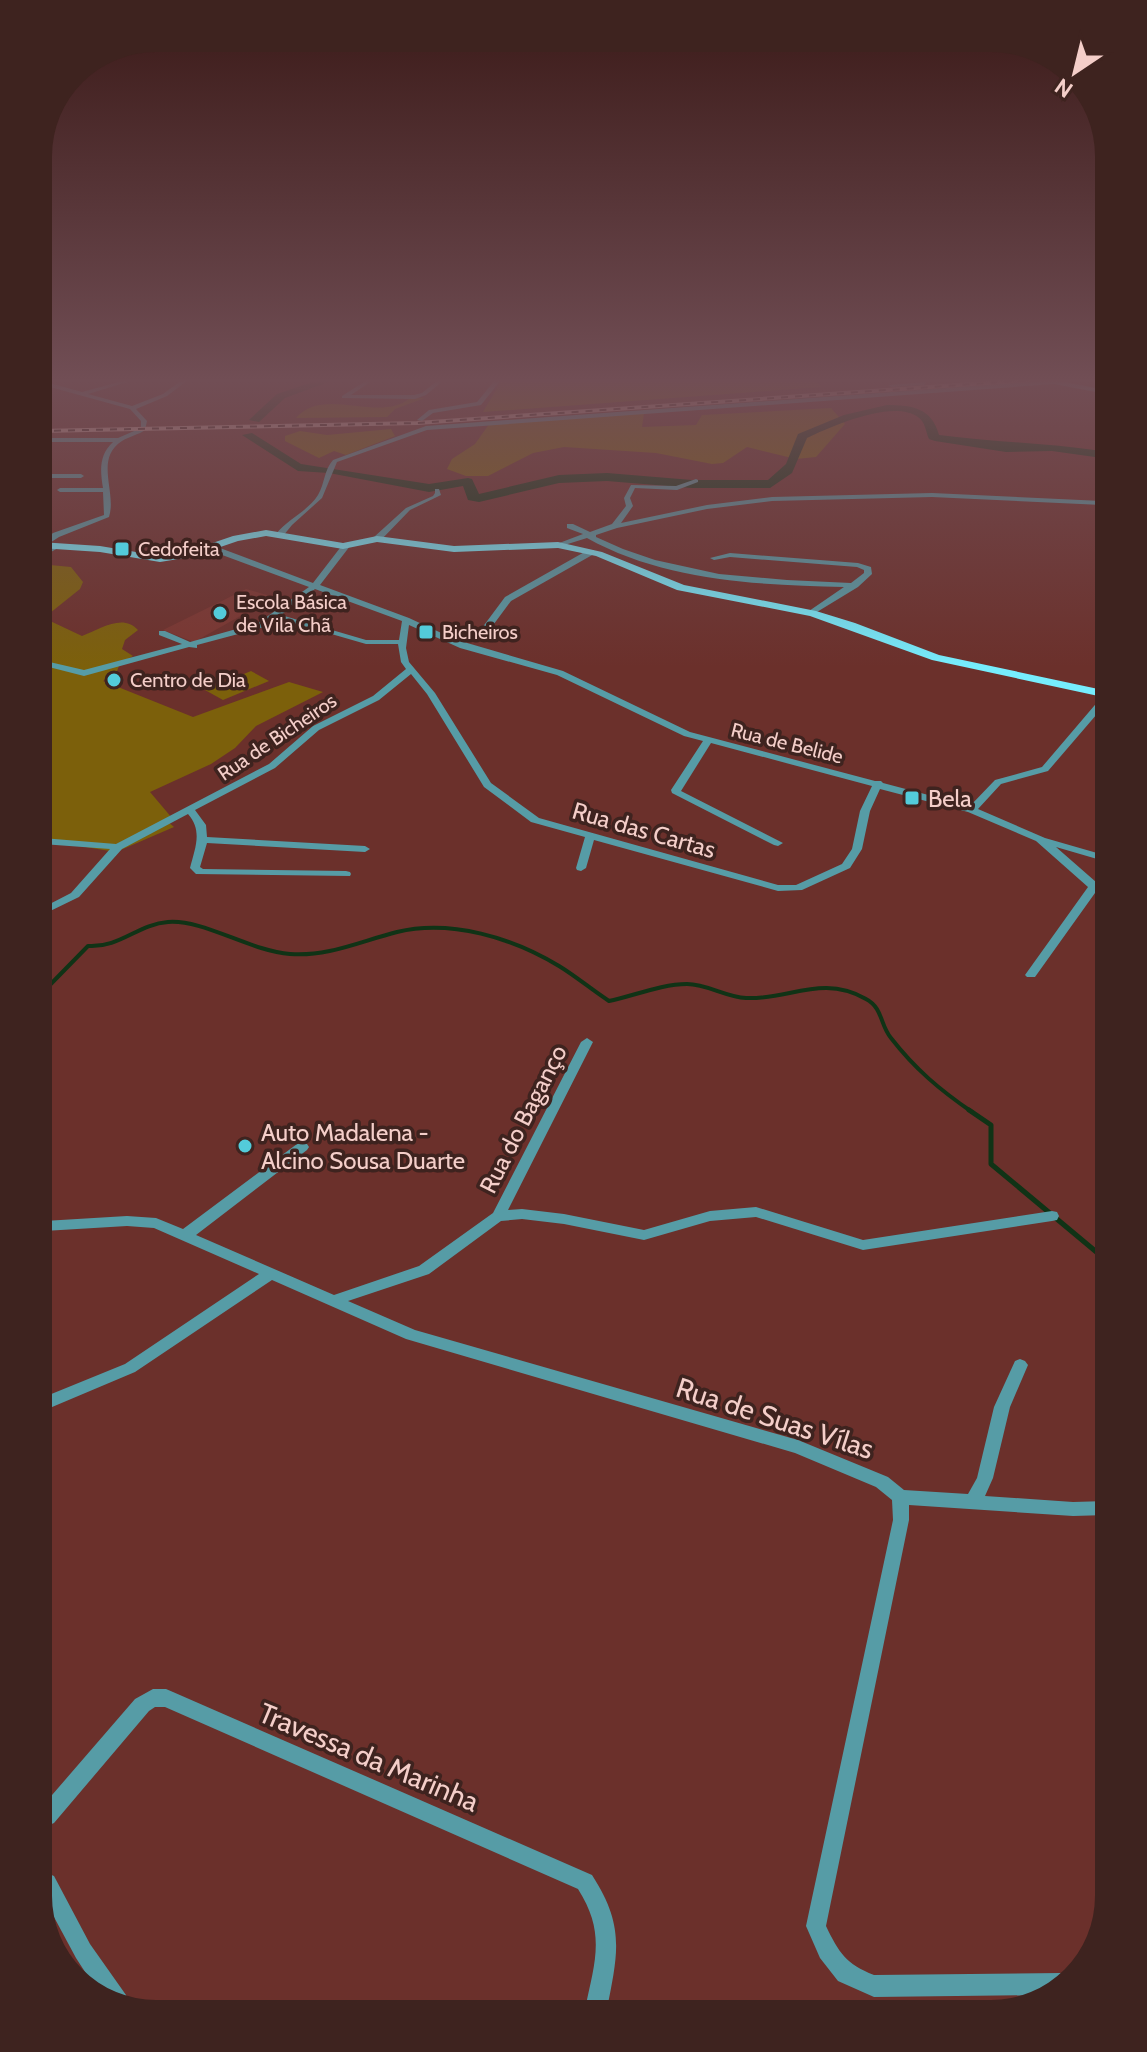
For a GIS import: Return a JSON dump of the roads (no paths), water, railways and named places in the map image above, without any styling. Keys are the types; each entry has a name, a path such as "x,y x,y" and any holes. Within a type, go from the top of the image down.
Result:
{"main road":[{"path":"52,548 100,549 160,559 191,554 248,535 280,534 346,546 377,539 454,549 558,545 591,552 681,588 812,613 936,658 1095,692"}],"street":[{"path":"52,476 81,476"},
{"path":"52,539 107,516 110,506 101,476"},
{"path":"280,534 288,521 310,508 322,494 329,476"},
{"path":"615,526 630,506 627,498 633,486 691,483"},
{"path":"60,490 105,490"},
{"path":"377,539 408,509 439,494 437,490"},
{"path":"558,545 615,526 707,507 846,496 989,496 1095,503"},
{"path":"570,526 642,560 676,568 726,576 855,585"},
{"path":"52,665 84,673 240,633 277,616 316,585 346,546"},
{"name":"Rua de Belide","path":"209,547 406,620 463,646 560,673 707,742 878,783 972,810 1040,839 1095,890"},
{"path":"451,639 485,630 508,599 591,552"},
{"path":"714,558 730,555 843,564 868,569 868,574 855,585 812,613"},
{"path":"277,616 366,642 403,642"},
{"path":"406,620 403,642 409,671"},
{"path":"162,633 194,646"},
{"name":"Rua de Bicheiros","path":"52,906 81,890 118,847 191,812 272,766 316,728 376,698 409,671"},
{"name":"Rua das Cartas","path":"409,671 431,693 487,785 535,820 778,888 798,888 846,866 857,849 865,811 878,783"},
{"path":"972,810 998,782 1045,769 1095,710"},
{"path":"707,742 677,793 778,843"},
{"path":"191,812 201,821 205,840 195,868 200,872 346,874"},
{"path":"581,868 590,836"},
{"path":"1040,839 1095,855"},
{"path":"205,840 365,849"},
{"path":"52,842 118,847"},
{"path":"1031,975 1092,889"},
{"name":"Rua do Baganço","path":"498,1216 587,1042"},
{"path":"187,1234 302,1147"},
{"path":"332,1301 424,1270 498,1216 522,1214 564,1219 644,1235 710,1216 756,1212 863,1245 1052,1216"},
{"name":"Rua de Suas Vílas","path":"52,1226 127,1221 156,1223 411,1335 798,1447 882,1482 900,1497"},
{"path":"52,1401 130,1368 271,1274"},
{"path":"973,1502 985,1478 1002,1407 1020,1365"},
{"path":"1046,1984 874,1986 845,1974 827,1951 816,1926 901,1520 900,1497 1095,1507"},
{"name":"Travessa da Marinha","path":"52,1810 142,1705 153,1698 166,1698 585,1882 601,1903 610,1939 598,2000"},
{"path":"52,1892 83,1951 108,1988"}],"waterway":[{"path":"364,476 429,488 468,482 472,497 479,498 559,479 607,477 692,484 770,484 782,476"},
{"path":"52,983 88,946 110,943 147,927 168,922 196,925 275,952 290,954 331,951 418,929 460,930 502,940 541,956 609,1001 687,984 746,998 820,988 850,992 872,1003 887,1033 909,1060 972,1112"},
{"path":"969,1110 991,1125 991,1164 1095,1251"}],"place":[{"name":"Cedofeita","path":"122,549"},
{"name":"Escola Básica de Vila Chã","path":"220,613"},
{"name":"Bicheiros","path":"426,632"},
{"name":"Centro de Dia","path":"114,680"},
{"name":"Bela","path":"912,798"},
{"name":"Auto Madalena - Alcino Sousa Duarte","path":"245,1146"}]}
